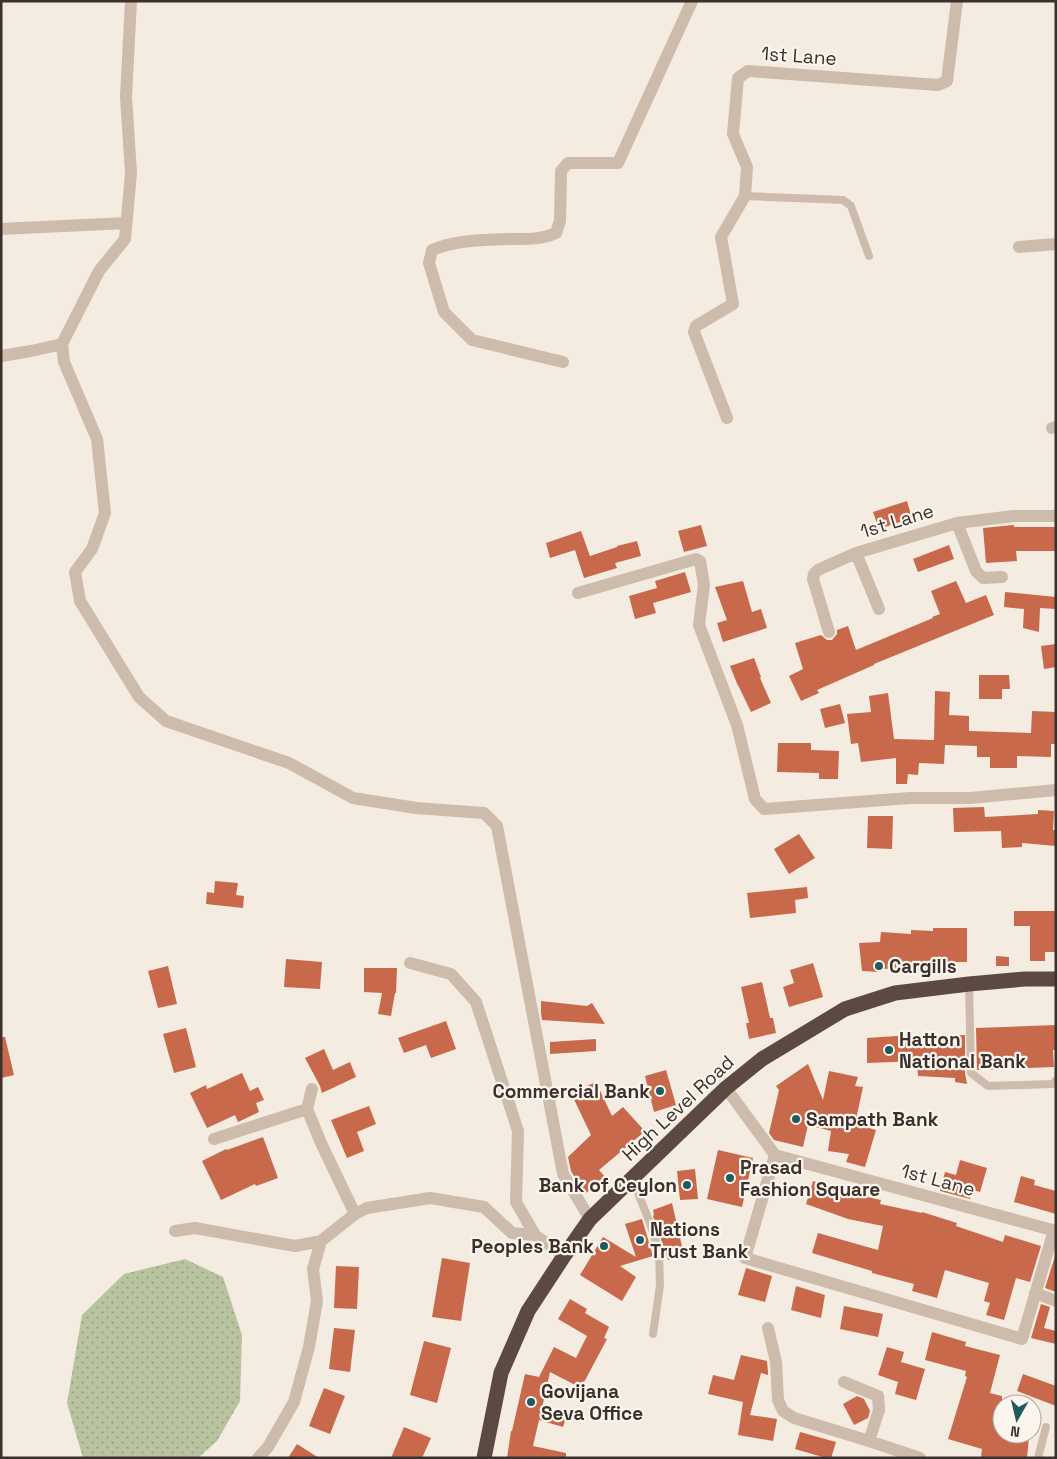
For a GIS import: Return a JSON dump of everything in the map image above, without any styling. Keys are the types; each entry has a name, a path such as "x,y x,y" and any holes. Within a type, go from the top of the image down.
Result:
{"highway":[{"name":"High Level Road","path":"484,1458 501,1373 528,1311 590,1219 726,1088 762,1059 845,1008 895,993 1025,979 1056,979"}],"street":[{"path":"131,1 126,97 131,173 125,239 99,271 62,344 64,362 97,439 105,513 92,549 75,572 80,601 139,697 166,721 290,763 353,798 416,808 484,813 498,826 563,1174 590,1219"},
{"path":"563,362 472,340 444,312 429,263 432,250 442,246 474,240 543,238 556,234 560,221 561,170 568,163 618,163 692,1"},
{"name":"1st Lane","path":"728,418 694,332 696,326 733,304 721,237 745,196 747,167 733,134 738,78 748,71 938,85 947,81 956,1"},
{"path":"1,229 126,222"},
{"path":"1019,247 1056,244"},
{"path":"1,356 62,344"},
{"name":"1st Lane","path":"829,632 813,579 814,574 818,570 856,553 957,523 1014,516 1056,516"},
{"path":"957,523 976,571 983,578 1002,577"},
{"path":"856,553 879,609"},
{"path":"578,593 696,559 700,561 704,585 699,625 737,725 755,799 764,809 910,798 970,798 1056,790"},
{"path":"410,963 451,974 476,1002 518,1131 516,1202 535,1235 564,1256"},
{"path":"726,1088 775,1155 745,1258 1022,1339 1055,1230"},
{"path":"312,1090 306,1109 320,1143 355,1214"},
{"path":"214,1139 306,1109"},
{"name":"1st Lane","path":"775,1155 1055,1230"},
{"path":"175,1231 195,1228 295,1246 321,1241 355,1214 367,1208 430,1198 484,1207 512,1233 535,1235"},
{"path":"258,1458 268,1447 294,1402 309,1347 317,1301 313,1269 321,1241"},
{"path":"1036,1293 1056,1301"},
{"path":"768,1328 776,1362 778,1400 783,1410 794,1418 920,1458"},
{"path":"844,1382 878,1396 879,1410 869,1441"}],"lane":[{"path":"745,196 843,200 851,206 869,256"},
{"path":"970,984 971,1073 988,1086 1053,1084 1056,1080"},
{"path":"632,1178 659,1252 660,1285 653,1334"},
{"path":"1038,1458 1046,1427"}],"green space":[{"path":"185,1259 223,1277 242,1335 240,1401 217,1441 198,1458 83,1458 67,1403 82,1315 124,1274"}],"building":[{"path":"907,501 912,518 879,529 873,512"},
{"path":"701,525 707,546 684,552 678,531"},
{"path":"1014,525 1014,527 1056,527 1056,551 1016,551 1017,561 986,563 983,528"},
{"path":"581,531 590,556 637,541 641,556 615,563 617,568 584,578 575,550 550,558 546,543"},
{"path":"949,545 954,559 918,572 913,559"},
{"path":"685,572 691,592 653,603 656,613 635,619 629,596 657,588 655,581"},
{"path":"743,581 752,612 761,609 767,628 723,642 717,623 727,620 715,587"},
{"path":"956,581 966,603 986,595 994,615 874,664 817,690 819,693 801,701 789,676 803,669 795,643 821,635 827,640 832,640 837,634 837,630 848,626 856,650 940,614 931,591"},
{"path":"1005,592 1056,597 1056,609 1040,608 1039,632 1023,628 1024,609 1004,607"},
{"path":"1056,644 1056,667 1044,669 1041,646"},
{"path":"754,658 771,703 751,712 730,666"},
{"path":"979,675 1009,675 1010,689 1002,689 1002,699 979,699"},
{"path":"935,691 950,692 949,715 969,716 969,731 1031,733 1032,711 1056,712 1056,744 1051,744 1051,757 1017,756 1017,768 990,768 990,757 977,757 977,746 945,745 944,764 919,763 918,775 908,774 907,784 896,784 896,758 861,762 858,743 851,744 847,714 871,712 869,696 888,693 894,739 934,740"},
{"path":"840,704 845,723 825,728 820,709"},
{"path":"778,743 811,743 811,750 839,751 838,779 819,779 819,773 777,772"},
{"path":"984,807 985,817 1038,814 1038,810 1054,811 1053,830 1056,830 1056,846 1022,843 1022,847 1002,848 1001,831 954,832 953,808"},
{"path":"868,816 893,816 892,849 867,848"},
{"path":"799,834 815,858 789,874 774,849"},
{"path":"215,881 238,883 236,895 244,896 243,908 206,904 207,892 214,893"},
{"path":"807,887 808,898 795,900 796,913 750,918 747,893"},
{"path":"1014,911 1056,911 1056,952 1045,952 1045,961 1030,961 1030,926 1014,926"},
{"path":"933,928 967,928 967,962 928,962 927,972 909,970 909,968 881,969 881,972 862,971 859,943 880,942 881,932 911,934 911,930 933,931"},
{"path":"996,956 1009,957 1009,966 996,966"},
{"path":"286,959 322,962 320,989 284,987"},
{"path":"813,963 823,997 789,1007 783,987 794,983 790,970"},
{"path":"168,966 177,1004 158,1008 148,971"},
{"path":"364,968 397,968 396,993 391,1016 378,1014 382,993 364,992"},
{"path":"762,982 770,1018 773,1018 776,1033 749,1039 746,1023 749,1023 741,987"},
{"path":"541,1001 587,1006 592,1003 605,1024 542,1020"},
{"path":"446,1021 456,1049 431,1058 426,1045 404,1053 398,1038"},
{"path":"1056,1025 1056,1050 1053,1050 1054,1067 977,1070 976,1028"},
{"path":"186,1028 196,1067 174,1073 163,1034"},
{"path":"911,1035 911,1037 965,1035 965,1073 967,1084 955,1082 955,1078 918,1076 917,1061 867,1063 867,1038"},
{"path":"1,1037 5,1037 14,1075 1,1078"},
{"path":"596,1039 596,1051 550,1054 550,1042"},
{"path":"324,1049 333,1070 350,1062 356,1077 322,1093 305,1058"},
{"path":"808,1064 823,1100 829,1071 858,1077 855,1086 863,1087 855,1124 876,1130 865,1167 846,1162 849,1154 828,1151 831,1131 808,1125 803,1147 774,1140 769,1133 779,1090 776,1086"},
{"name":"Commercial Bank","path":"666,1070 676,1105 654,1112 645,1076"},
{"path":"242,1073 250,1091 258,1087 264,1100 256,1103 259,1112 238,1122 235,1115 207,1128 190,1093 206,1085 207,1089"},
{"path":"596,1082 612,1116 623,1107 643,1129 643,1133 599,1170 605,1177 585,1194 571,1171 568,1157 591,1135 571,1093"},
{"path":"369,1106 376,1124 357,1132 364,1151 347,1158 331,1120"},
{"path":"263,1137 278,1178 256,1186 255,1184 221,1200 202,1161 226,1149"},
{"name":"Prasad Fashion Square","path":"718,1150 753,1158 742,1207 707,1199"},
{"path":"960,1160 987,1168 980,1192 973,1190 970,1199 940,1191 945,1172 956,1175"},
{"name":"Bank of Ceylon","path":"695,1169 698,1199 680,1200 677,1171"},
{"path":"1021,1176 1035,1180 1034,1185 1056,1191 1056,1214 1014,1202"},
{"path":"813,1181 881,1200 880,1204 922,1212 957,1223 956,1226 1003,1242 1005,1235 1041,1246 1030,1282 1016,1278 1004,1320 986,1315 990,1303 984,1301 989,1283 945,1270 937,1298 912,1291 914,1284 872,1273 872,1271 812,1253 818,1233 878,1250 883,1226 848,1219 806,1204"},
{"path":"672,1203 684,1255 668,1260 653,1216 653,1210"},
{"path":"642,1219 653,1256 620,1266 636,1277 622,1301 580,1275 603,1237 636,1257 625,1224"},
{"path":"1056,1253 1056,1292 1045,1288"},
{"path":"442,1258 470,1263 461,1321 432,1317"},
{"path":"336,1266 359,1267 357,1309 334,1308"},
{"path":"746,1268 772,1276 765,1302 738,1295"},
{"path":"796,1286 825,1295 821,1318 791,1310"},
{"path":"570,1299 587,1309 585,1313 609,1327 604,1338 607,1339 581,1388 550,1372 542,1408 567,1415 563,1427 539,1420 533,1446 566,1453 566,1458 507,1458 511,1431 525,1374 539,1377 554,1347 576,1358 587,1336 558,1319"},
{"path":"1041,1304 1050,1307 1044,1328 1056,1331 1056,1344 1031,1338"},
{"path":"844,1306 883,1314 878,1337 840,1329"},
{"path":"334,1328 355,1330 350,1372 329,1369"},
{"path":"932,1332 966,1342 965,1346 1000,1355 990,1393 994,1394 992,1394 992,1444 1028,1444 1027,1458 981,1458 982,1449 948,1439 967,1377 965,1376 966,1371 925,1360"},
{"path":"424,1341 451,1348 437,1403 410,1395"},
{"path":"887,1347 904,1352 901,1362 925,1369 916,1400 895,1394 898,1382 878,1375"},
{"path":"741,1355 767,1361 768,1375 761,1373 750,1415 777,1419 773,1441 738,1435 743,1402 708,1394 713,1375 734,1380"},
{"path":"1023,1374 1056,1386 1056,1406 1042,1401 1042,1394 1025,1394 1017,1391"},
{"path":"324,1388 345,1396 330,1434 309,1426"},
{"path":"857,1396 864,1399 870,1411 868,1418 854,1425 843,1404"},
{"path":"404,1427 431,1438 422,1458 391,1458"},
{"path":"800,1432 836,1442 831,1458 795,1449"},
{"path":"297,1444 319,1458 288,1458"}],"place":[{"name":"Cargills","path":"879,966"},
{"name":"Hatton National Bank","path":"889,1050"},
{"name":"Commercial Bank","path":"660,1091"},
{"name":"Sampath Bank","path":"796,1119"},
{"name":"Prasad Fashion Square","path":"730,1178"},
{"name":"Bank of Ceylon","path":"687,1185"},
{"name":"Nations Trust Bank","path":"640,1240"},
{"name":"Peoples Bank","path":"604,1246"},
{"name":"Govijana Seva Office","path":"531,1402"}]}
